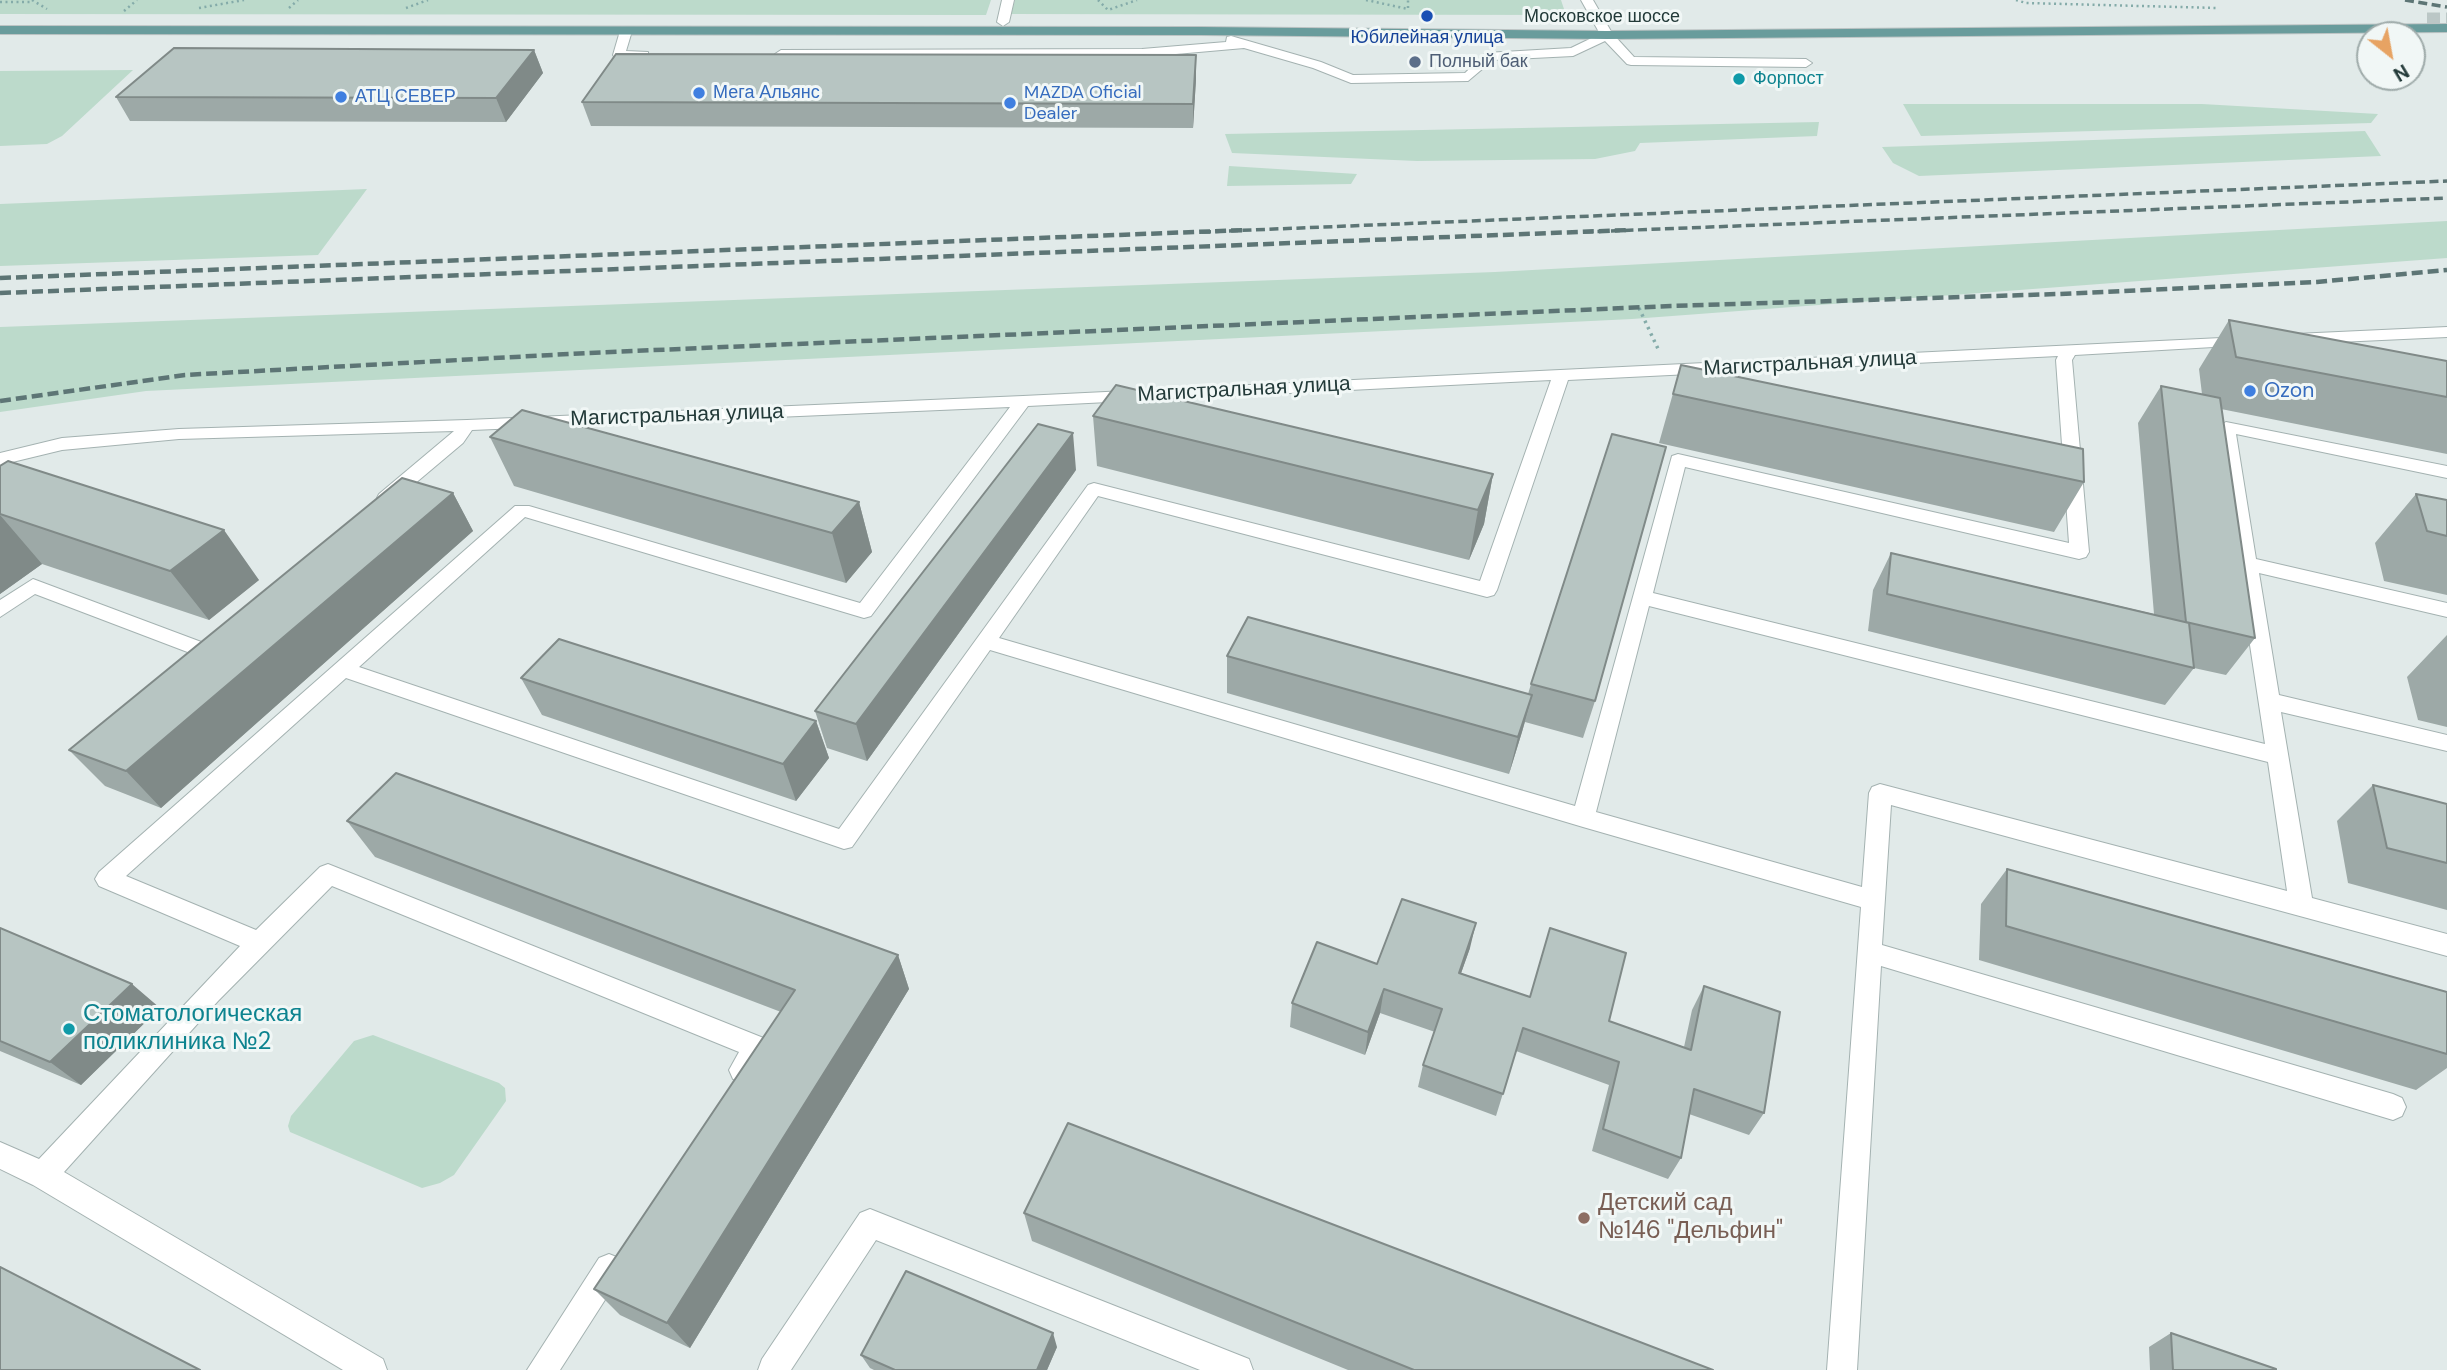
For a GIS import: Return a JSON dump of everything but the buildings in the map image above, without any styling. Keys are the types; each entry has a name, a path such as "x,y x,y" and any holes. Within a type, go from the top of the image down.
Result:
{"main road":[{"name":"Московское шоссе","path":"0,21 1003,22 1604,30 2427,19"},
{"name":"Московское шоссе","path":"0,30 2447,28"}],"street":[{"path":"1003,22 1008,0"},
{"path":"1587,0 1604,30 1631,61 1806,63"},
{"path":"1201,31 1317,65 1352,79 1468,77 1490,56 1573,52 1604,30"},
{"path":"626,31 619,55 660,55"},
{"path":"770,54 1142,53 1244,44"},
{"name":"Магистральная улица","path":"0,459 62,444 179,434 467,425 1023,401 2447,332"},
{"path":"1583,818 1678,460 2079,552 2064,360 2070,350"},
{"path":"343,669 844,840 1094,489 1487,590 1562,374"},
{"path":"260,943 107,879 522,510 864,611 1023,401"},
{"path":"373,509 457,439 467,425"},
{"path":"2301,905 2226,427 2447,472"},
{"path":"2248,564 2447,610"},
{"path":"0,610 33,586 211,647 186,667"},
{"path":"1642,597 2277,756"},
{"path":"985,641 1583,818 1873,900"},
{"path":"2269,701 2447,743"},
{"path":"1842,1370 1881,793 2447,945"},
{"path":"43,1175 209,993 328,874 757,1047 726,1094"},
{"path":"1870,952 2393,1107"},
{"path":"0,1155 43,1175 372,1370"},
{"path":"773,1370 870,1223 1238,1370"},
{"path":"542,1370 626,1243"}],"path":[{"path":"289,8 298,0"},
{"path":"1098,0 1108,10 1137,0"},
{"path":"1366,0 1408,9 1408,0"},
{"path":"0,2 34,2"},
{"path":"1639,307 1668,371"}],"green space":[{"path":"0,0 991,0 986,15 0,14"},
{"path":"1015,0 1561,0 1566,15 1011,14"},
{"path":"133,70 62,136 47,144 0,146 0,71"},
{"path":"1903,104 2202,104 2378,114 2371,123 1921,136"},
{"path":"1819,122 1817,136 1640,143 1635,151 1595,159 1417,161 1232,153 1225,134"},
{"path":"2365,131 2381,156 1919,176 1893,163 1882,147"},
{"path":"1229,166 1357,174 1351,184 1227,186"},
{"path":"367,189 318,255 0,266 0,204"},
{"path":"2447,221 2447,258 1632,319 146,391 0,412 0,327 1495,272"},
{"path":"373,1035 499,1083 505,1088 506,1101 454,1175 440,1183 422,1188 290,1132 288,1126 291,1116 354,1041"}],"tunnel":[{"path":"2427,19 2447,19"}],"railway":[{"path":"2405,0 2447,7"},
{"path":"1202,232 2447,181"},
{"path":"1584,232 2447,198"},
{"path":"0,278 1246,230"},
{"path":"0,293 1629,230"},
{"path":"0,401 185,375 587,353 1671,306 2059,294 2317,282 2447,270"}],"place":[{"name":"Юбилейная улица","path":"1427,16"},
{"name":"Полный бак","path":"1415,62"},
{"name":"Форпост","path":"1739,79"},
{"name":"Мега Альянс","path":"699,93"},
{"name":"АТЦ СЕВЕР","path":"341,97"},
{"name":"MAZDA Oficial Dealer","path":"1010,103"},
{"name":"Ozon","path":"2250,391"},
{"name":"Стоматологическая поликлиника №2","path":"69,1029"},
{"name":"Детский сад №146 \"Дельфин\"","path":"1584,1218"}]}
